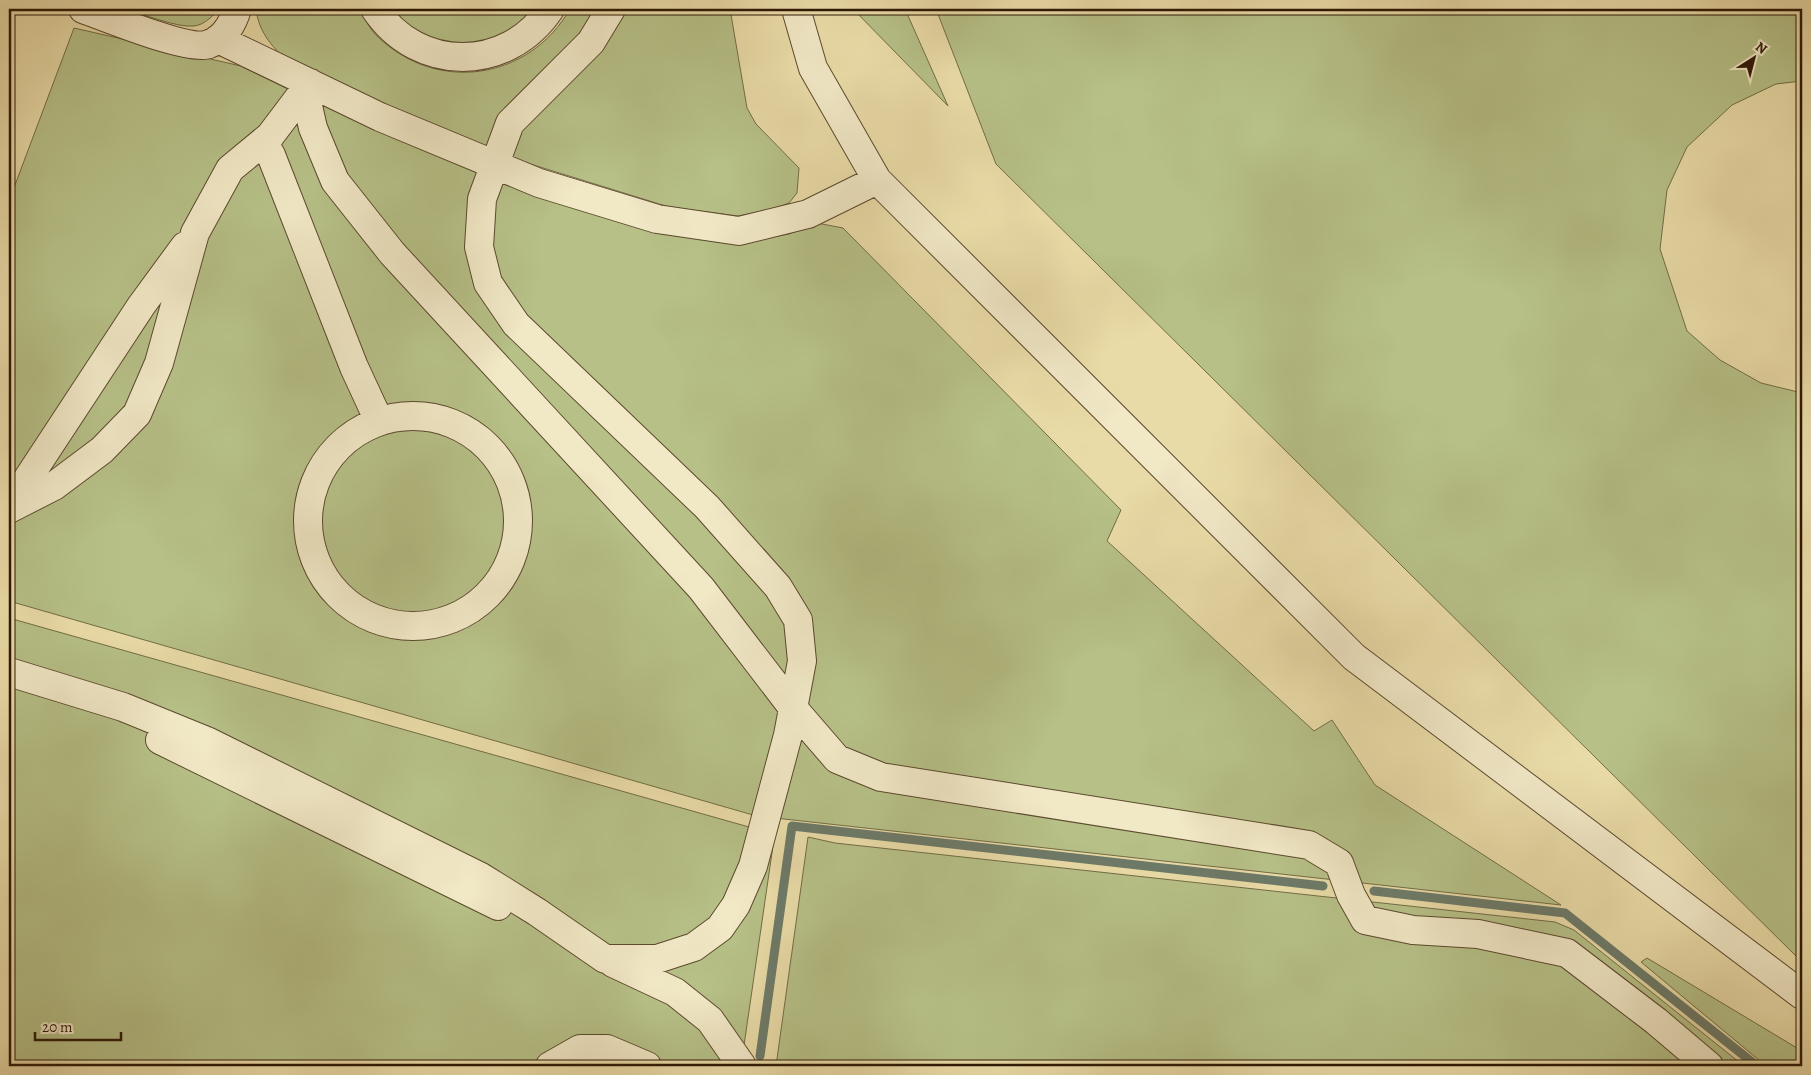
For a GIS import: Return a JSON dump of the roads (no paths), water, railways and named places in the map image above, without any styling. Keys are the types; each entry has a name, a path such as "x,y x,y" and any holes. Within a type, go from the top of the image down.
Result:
{"lane":[{"path":"83,9 157,35 194,45 208,45 222,37 237,9"},
{"path":"376,9 386,25 414,45 446,56 480,56 512,46 539,25 550,9"},
{"path":"604,958 657,959 694,947 720,928 736,905 752,866 794,708 802,661 798,620 778,587 707,507 516,324 488,283 479,247 482,199 493,164 510,123 591,42 610,9"},
{"path":"796,9 814,68 877,180 1354,657 1802,995"},
{"path":"218,39 380,116 539,183 657,218 739,231 808,214 877,180"},
{"path":"9,508 141,306 195,233 230,169 270,136 310,83"},
{"path":"310,83 306,97 313,128 335,181 392,253 701,588 794,708 837,759 881,777 1309,844 1339,864 1351,895 1365,920 1413,930 1478,934 1567,953 1656,1021 1709,1066"},
{"path":"262,142 271,155 354,367 379,421"},
{"path":"9,508 54,486 102,450 137,414 159,363 195,233"},
{"path":"412,415 447,421 478,438 501,463 515,494 518,529 510,563 491,592 464,613 432,625 397,625 363,614 349,604 335,593 316,564 307,530 310,495 324,463 348,437 379,421 412,415"},
{"path":"9,672 123,707 209,742 481,877 537,912 604,958 675,992 710,1020 742,1066"},
{"path":"550,1066 580,1049 607,1049 647,1066"}],"waterway":[{"path":"760,1056 792,826 1323,886"},
{"path":"1374,891 1565,913 1757,1066"}]}
